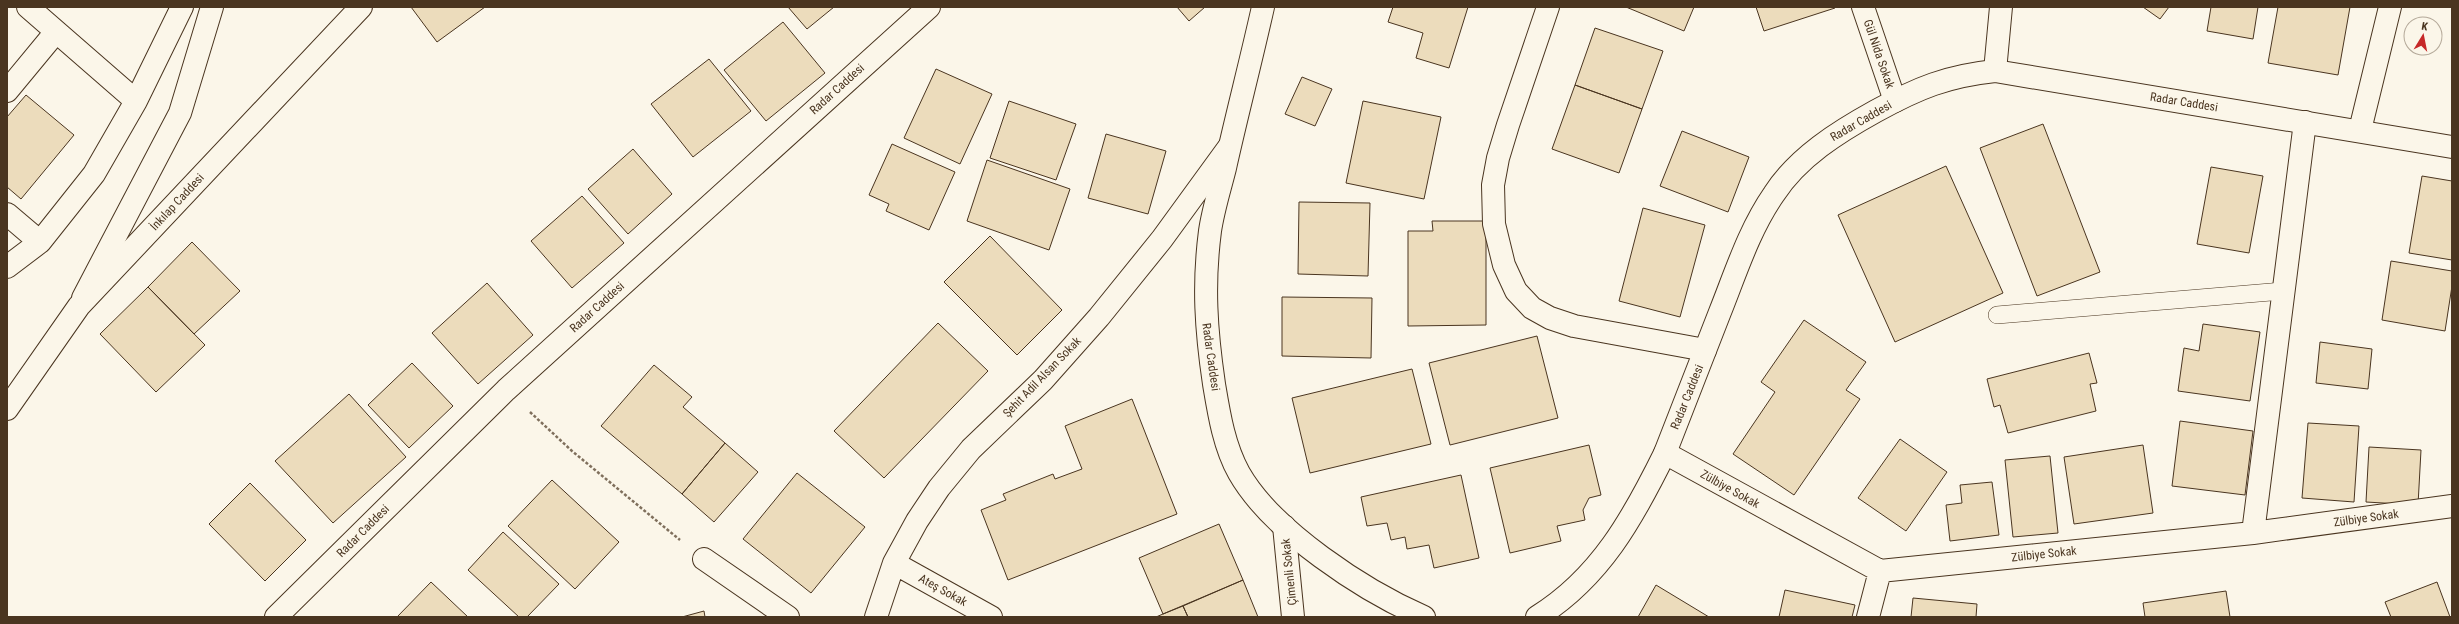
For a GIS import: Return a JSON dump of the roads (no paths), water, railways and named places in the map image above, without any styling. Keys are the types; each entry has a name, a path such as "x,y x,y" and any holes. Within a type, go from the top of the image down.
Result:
{"street":[{"path":"28,7 55,33 136,101"},
{"path":"7,267 40,242 94,174 136,101 182,7"},
{"path":"79,306 180,113 212,7"},
{"name":"İnkılap Caddesi","path":"7,408 79,306 361,7"},
{"name":"Radar Caddesi","path":"276,617 506,390 929,7"},
{"name":"Radar Caddesi","path":"1263,7 1210,229 1205,288 1206,328 1220,419 1229,448 1239,472 1254,495 1284,526 1337,566 1398,605 1424,617"},
{"path":"1548,7 1506,132 1493,185 1494,224 1504,265 1516,291 1532,308 1550,318 1574,326 1705,350"},
{"name":"Gül Nida Sokak","path":"1863,7 1895,101"},
{"path":"1995,71 2001,7"},
{"path":"2360,130 2390,7"},
{"path":"7,91 55,33"},
{"name":"Radar Caddesi","path":"1537,617 1562,602 1586,579 1620,536 1665,453 1749,237 1774,193 1797,166 1827,141 1895,101 1928,84 1965,74 1995,71 2360,130 2452,147"},
{"path":"2253,533 2305,122"},
{"name":"Şehit Adil Alsan Sokak","path":"876,617 894,563 917,521 962,460 1043,380 1099,318 1162,239 1230,147"},
{"path":"7,214 40,242"},
{"name":"Zülbiye Sokak","path":"1665,453 1880,571 2253,533 2452,506"},
{"name":"Çimenli Sokak","path":"1284,526 1294,617"},
{"path":"704,559 788,617"},
{"name":"Ateş Sokak","path":"894,563 992,617"},
{"path":"1868,617 1880,571"}],"lane":[{"path":"1997,315 2283,291"}]}
